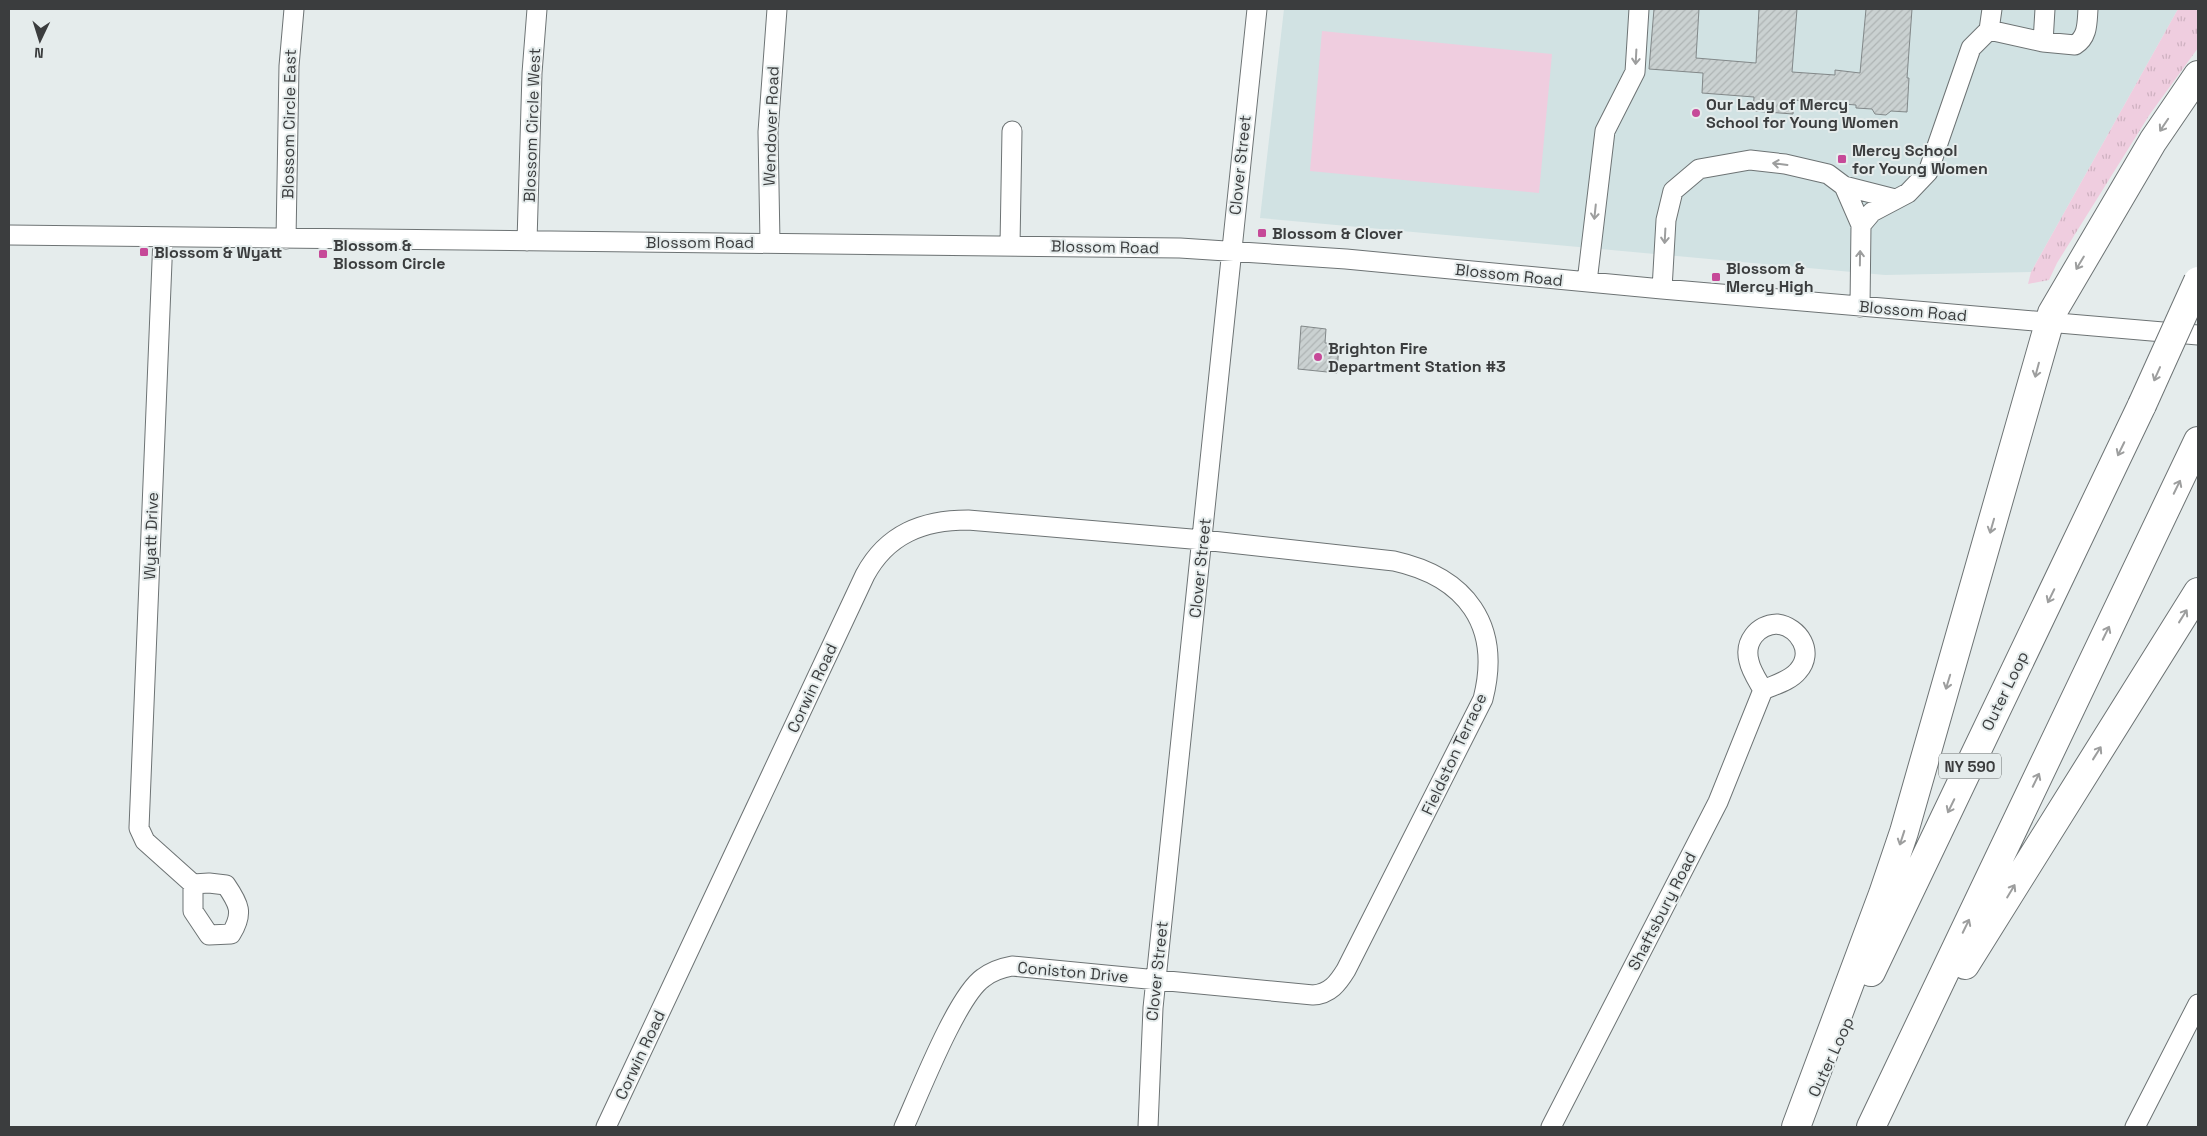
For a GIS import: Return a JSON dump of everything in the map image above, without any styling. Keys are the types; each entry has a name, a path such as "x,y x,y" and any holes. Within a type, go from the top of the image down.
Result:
{"highway":[{"path":"1797,1127 1904,832 2049,322 2064,288 2143,158 2198,75"},
{"name":"Outer Loop","path":"1797,1127 2142,405 2198,282"},
{"path":"1871,1127 2198,441"},
{"path":"1885,1097 2036,850 2198,592"}],"street":[{"name":"Blossom Circle East","path":"286,239 289,66 294,9"},
{"name":"Blossom Circle West","path":"528,241 532,73 537,9"},
{"name":"Wendover Road","path":"770,242 768,132 777,9"},
{"name":"Clover Street","path":"1148,1125 1150,1038 1257,9"},
{"path":"1587,282 1604,131 1635,72 1639,9"},
{"path":"1861,225 1872,212 1908,193 1928,172 1970,48 1989,30 1992,9"},
{"path":"2043,42 2045,9"},
{"path":"1989,30 2043,42 2076,45 2082,41 2085,33 2088,9"},
{"path":"1010,245 1012,131"},
{"path":"1662,289 1666,220 1673,191 1699,169 1750,160 1785,164 1828,174 1844,186 1895,199"},
{"path":"1844,186 1861,225 1860,307"},
{"name":"Blossom Road","path":"9,235 1010,245 1232,251 1355,260 2198,336"},
{"name":"Wyatt Drive","path":"163,237 139,828 145,841 193,884"},
{"name":"Corwin Road","path":"606,1127 865,575 887,545 901,534 920,526 950,520 1203,540"},
{"name":"Fieldston Terrace","path":"1156,980 1314,995 1328,992 1336,984 1351,961 1478,710 1488,681 1490,662 1484,627 1468,600 1443,578 1416,566 1394,561 1203,540"},
{"name":"Shaftsbury Road","path":"1551,1127 1718,802 1763,690"},
{"name":"Coniston Drive","path":"904,1127 962,1005 982,978 999,968 1012,966 1156,980"},
{"path":"2135,1127 2198,1004"}],"shaded area":[{"name":"Our Lady of Mercy School for Young Women","path":"1284,9 2178,9 2031,272 1885,275 1260,218"}],"green space":[{"path":"2178,9 2198,9 2198,48 2150,114 2057,263 2049,280 2028,284 2031,272"},
{"path":"1322,31 1552,54 1539,193 1310,171"}],"building":[{"name":"Our Lady of Mercy School for Young Women","path":"1654,9 1699,9 1696,58 1756,63 1759,9 1797,9 1792,72 1835,75 1835,70 1860,73 1866,9 1912,9 1907,78 1909,78 1907,112 1891,111 1886,115 1875,114 1872,109 1856,108 1856,105 1794,100 1793,114 1753,111 1754,97 1702,93 1703,73 1649,69"},
{"name":"Brighton Fire Department Station #3","path":"1301,326 1326,329 1325,343 1339,344 1337,373 1298,369"}],"place":[{"name":"Our Lady of Mercy School for Young Women","path":"1696,113"},
{"name":"Mercy School for Young Women","path":"1842,159"},
{"name":"Blossom & Clover","path":"1262,233"},
{"name":"Blossom & Wyatt","path":"144,252"},
{"name":"Blossom & Blossom Circle","path":"323,254"},
{"name":"Blossom & Mercy High","path":"1716,277"},
{"name":"Brighton Fire Department Station #3","path":"1318,357"}]}
